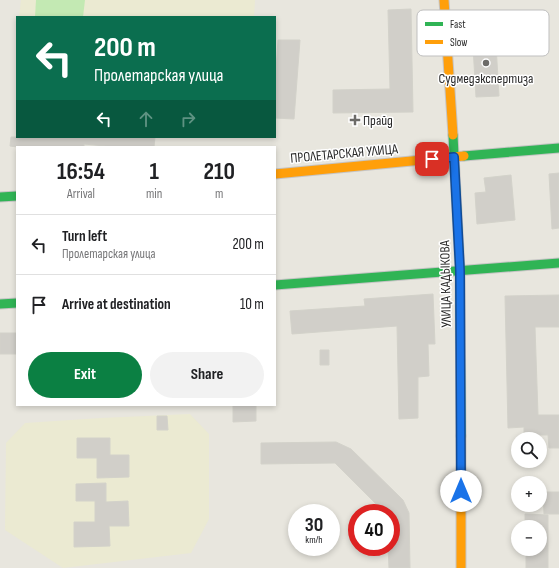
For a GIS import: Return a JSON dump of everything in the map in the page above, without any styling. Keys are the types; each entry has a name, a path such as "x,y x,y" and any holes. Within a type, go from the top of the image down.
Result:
{"street":[{"name":"УЛИЦА КАДЫКОВА","path":"444,0 445,10"},
{"name":"УЛИЦА КАДЫКОВА","path":"448,56 460,271 461,568"},
{"name":"ПРОЛЕТАРСКАЯ УЛИЦА","path":"276,174 559,148"},
{"path":"0,197 16,196"},
{"path":"276,284 460,271 559,262"},
{"path":"0,304 16,303"}],"shaded area":[{"path":"21,0 255,0 254,16 19,16"},
{"path":"190,414 209,434 209,519 191,553 63,568 5,530 6,443 25,423"}],"green space":[{"path":"36,0 85,0 83,16 35,16"}],"building":[{"path":"411,9 413,112 333,113 333,90 390,89 388,10"},
{"path":"278,40 300,40 294,119 276,118 276,71"},
{"path":"474,56 497,56 499,96 476,97"},
{"path":"11,137 155,138 154,146 105,146 84,144 84,146 10,146"},
{"path":"559,173 559,228 552,229 549,174"},
{"path":"511,175 515,220 477,224 475,193 486,192 484,178"},
{"path":"433,294 435,344 428,344 429,376 418,377 418,418 399,419 397,326 292,334 290,311 365,306 364,299"},
{"path":"559,295 559,327 535,327 538,415 559,415 559,448 549,448 547,432 524,432 524,427 508,428 505,296"},
{"path":"0,333 16,333 16,354 0,354"},
{"path":"320,350 329,350 329,365 320,365"},
{"path":"233,406 256,406 256,421 233,422"},
{"path":"157,416 167,416 168,430 157,430"},
{"path":"77,438 110,438 110,455 129,455 129,477 97,478 97,458 77,458"},
{"path":"336,442 351,449 403,500 409,513 410,568 389,568 388,556 400,556 400,504 376,504 335,463 261,464 261,443"},
{"path":"106,483 106,502 128,501 129,526 109,526 110,546 74,547 74,522 95,522 95,501 76,501 76,484"},
{"path":"547,492 559,492 559,514 544,514 544,512 547,512"},
{"path":"525,514 548,515 548,568 526,568 526,556 547,556 547,520 525,520"}],"traffic: fast":[{"path":"453,135 460,271 461,436"},
{"path":"464,156 559,148"},
{"path":"0,197 16,196"},
{"path":"276,285 559,263"},
{"path":"0,304 16,303"}],"traffic: slow":[{"path":"444,0 445,10"},
{"path":"448,56 453,135"},
{"path":"276,174 464,156"},
{"path":"461,436 461,568"}],"place":[{"name":"Судмедэкспертиза","path":"486,63"},
{"name":"Прайд","path":"355,120"}],"route":[{"path":"432,159 454,157 460,271 461,491"}]}
